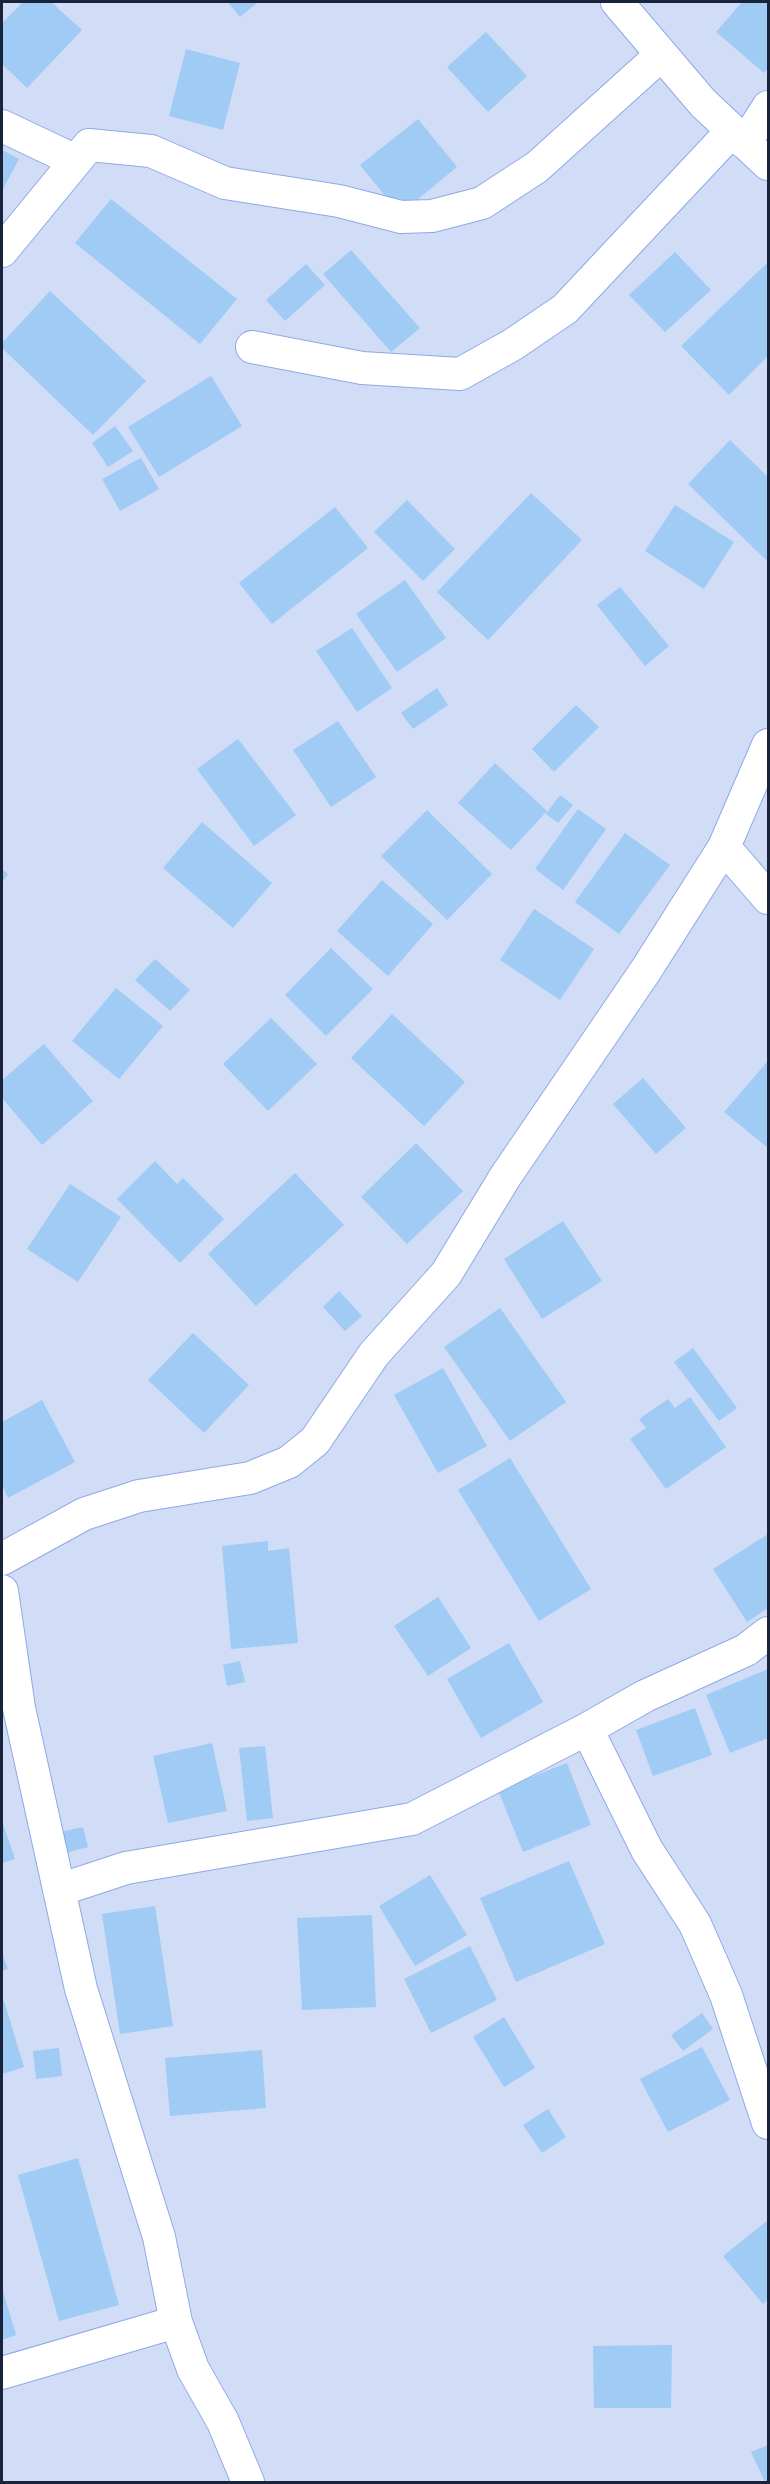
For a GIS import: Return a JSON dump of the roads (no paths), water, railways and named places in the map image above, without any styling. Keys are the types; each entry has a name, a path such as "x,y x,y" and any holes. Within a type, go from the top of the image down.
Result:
{"street":[{"path":"616,2 703,103 768,164"},
{"path":"2,251 88,145 151,151 225,183 339,201 401,218 432,216 482,203 537,166 661,55"},
{"path":"252,347 362,368 460,374 512,345 565,309 768,107"},
{"path":"2,126 76,162"},
{"path":"2,1559 84,1514 139,1496 250,1478 289,1462 315,1441 374,1354 446,1274 505,1177 646,970 724,847 768,745"},
{"path":"724,847 768,898"},
{"path":"2,1591 19,1708 81,1989 159,2237 176,2322 193,2369 223,2422 248,2482"},
{"path":"59,1890 126,1868 412,1819 587,1729 645,1696 746,1650 768,1633"},
{"path":"587,1729 647,1850 695,1924 726,1995 768,2123"},
{"path":"2,2373 176,2322"}]}
